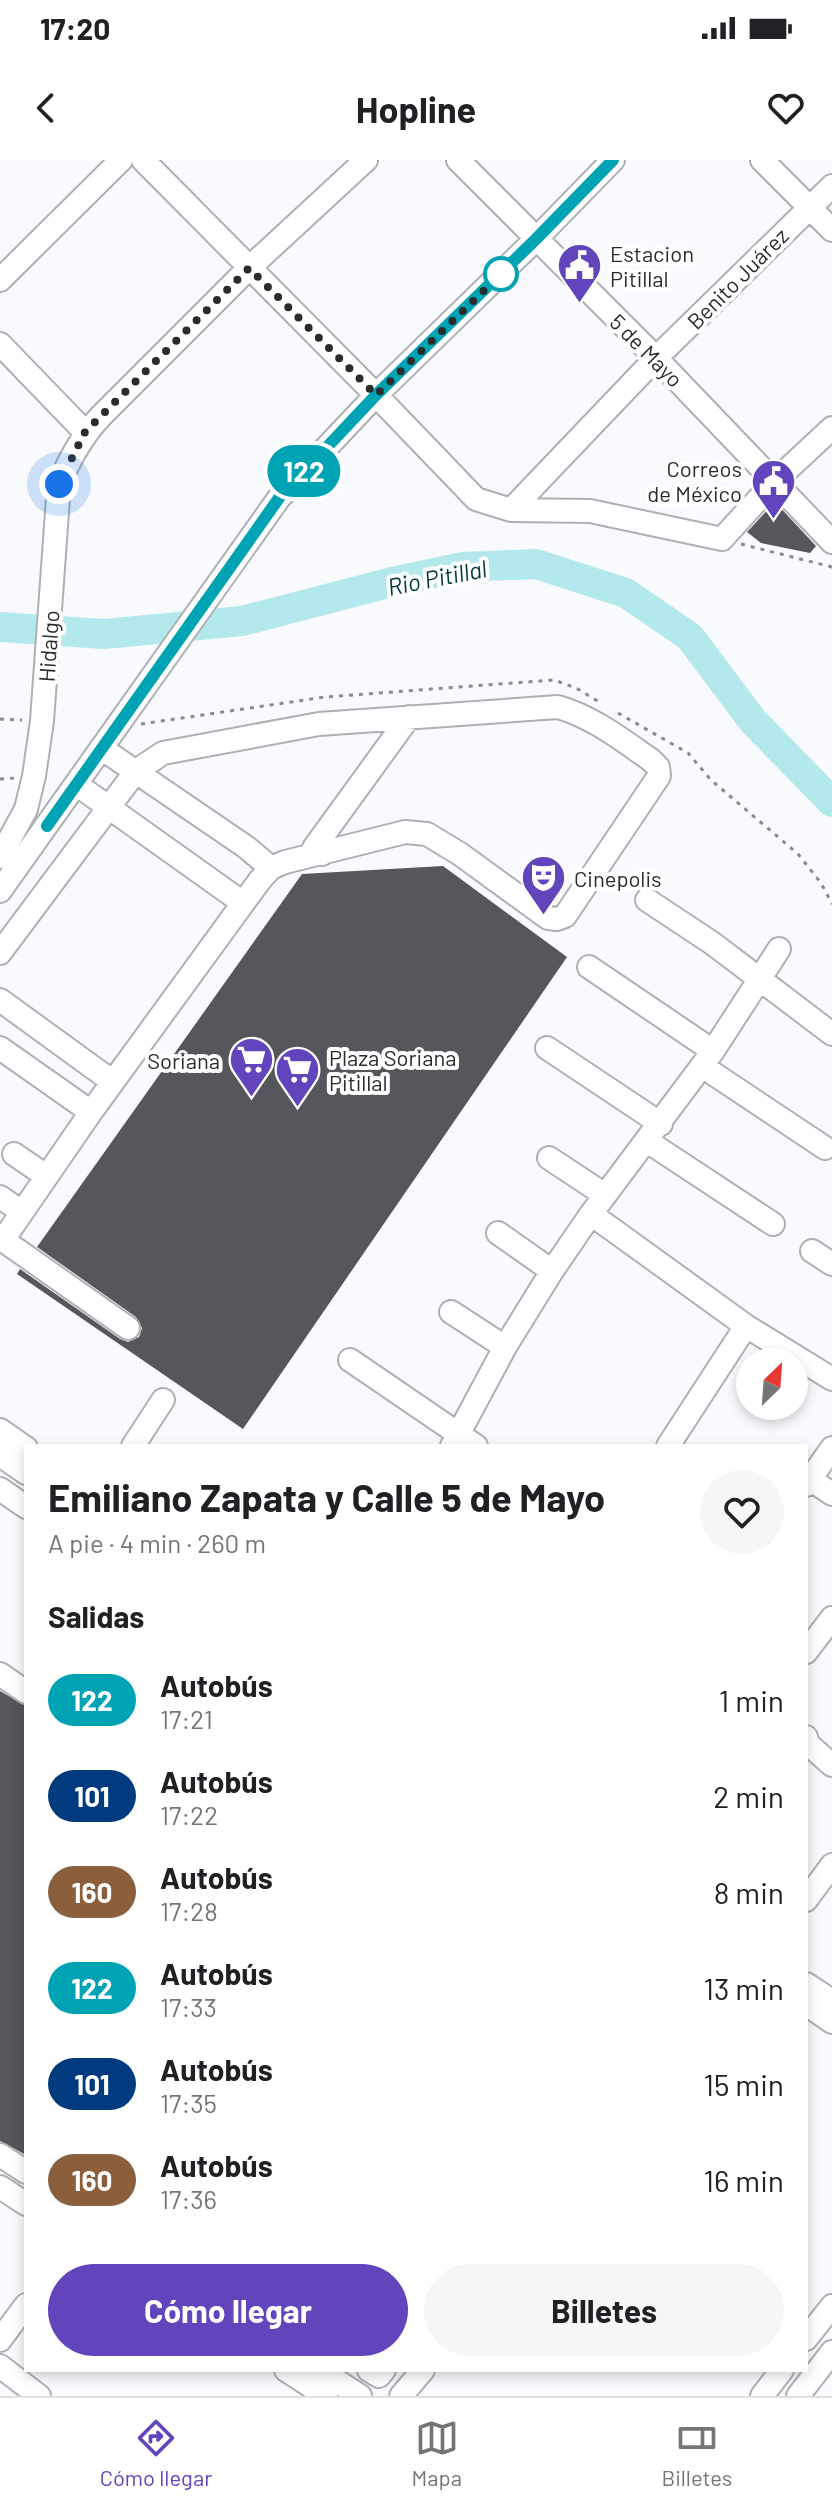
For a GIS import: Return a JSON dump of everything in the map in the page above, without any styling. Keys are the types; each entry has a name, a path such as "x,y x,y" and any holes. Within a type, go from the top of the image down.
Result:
{"street":[{"path":"0,280 121,160"},
{"path":"143,160 476,499 511,510 590,511 722,539 775,481 832,428"},
{"name":"Hidalgo","path":"0,857 26,809 34,776 42,721 59,484 85,432 249,268 366,160"},
{"name":"5 de Mayo","path":"458,160 656,358 832,542"},
{"path":"0,891 279,498 376,395 613,160"},
{"path":"762,160 832,230"},
{"name":"Benito Juárez","path":"511,510 656,358 832,186"},
{"path":"0,344 85,432"},
{"path":"0,953 136,771 163,753 319,724 558,707 574,711 600,725 658,767 659,776 565,916 557,919 548,918 427,834 405,832 271,868 91,1112 2,1239 128,1328"},
{"path":"322,854 314,848 409,717"},
{"path":"101,748 246,847 271,868"},
{"path":"76,784 243,903"},
{"path":"647,900 712,943 832,1034"},
{"path":"350,1360 463,1442 505,1347 552,1271 708,1058 779,949"},
{"path":"589,967 825,1148"},
{"path":"0,1000 113,1082"},
{"path":"0,1048 91,1112"},
{"path":"547,1048 773,1224"},
{"path":"14,1154 46,1176"},
{"path":"549,1158 605,1195"},
{"path":"0,1197 22,1212"},
{"path":"591,1214 746,1326 832,1379"},
{"path":"498,1233 552,1271"},
{"path":"812,1251 832,1264"},
{"path":"451,1312 505,1347"},
{"path":"669,1444 746,1326"},
{"path":"134,1444 163,1400"},
{"path":"0,1430 24,1447"},
{"path":"832,1448 808,1482 832,1494"},
{"path":"0,1455 24,1472"},
{"path":"0,1489 24,1506"},
{"path":"808,1649 832,1618"},
{"path":"0,1674 24,1691"},
{"path":"808,1744 832,1765"},
{"path":"808,1897 832,1865"},
{"path":"808,1985 832,2001"},
{"path":"808,2005 832,2022"},
{"path":"0,2155 24,2171"},
{"path":"0,2187 24,2203"},
{"path":"0,2340 24,2308"},
{"path":"808,2337 828,2317"},
{"path":"798,2396 832,2352"},
{"path":"0,2366 39,2396"},
{"path":"289,2372 326,2396"},
{"path":"323,2372 360,2396"},
{"path":"401,2396 421,2372"},
{"path":"762,2396 780,2372"}],"path":[{"path":"722,539 832,567"},
{"path":"0,719 42,721"},
{"path":"688,753 711,780 798,854 821,883 832,904"}],"building":[{"name":"Correos de México","path":"775,502 816,546 810,553 761,543 747,532"},
{"name":"Plaza Soriana Pitillal","path":"443,866 567,957 243,1429 17,1274 20,1269 120,1339 128,1342 139,1337 142,1328 136,1317 37,1247 302,874"},
{"path":"0,1691 24,1705 24,2154 0,2141"}],"waterway":[{"name":"Rio Pitillal","path":"0,627 104,634 242,621 463,567 536,564 626,593 690,637 753,721 832,802"}],"bus line":[{"name":"122","path":"47,826 279,498 376,395 613,160"}],"place":[{"name":"Estacion Pitillal","path":"579,305"},
{"name":"Correos de México","path":"773,520"},
{"name":"Cinepolis","path":"543,917"},
{"name":"Soriana","path":"251,1099"},
{"name":"Plaza Soriana Pitillal","path":"298,1109"}],"route":[{"path":"59,484 85,432 249,268 376,395 501,274"}]}
